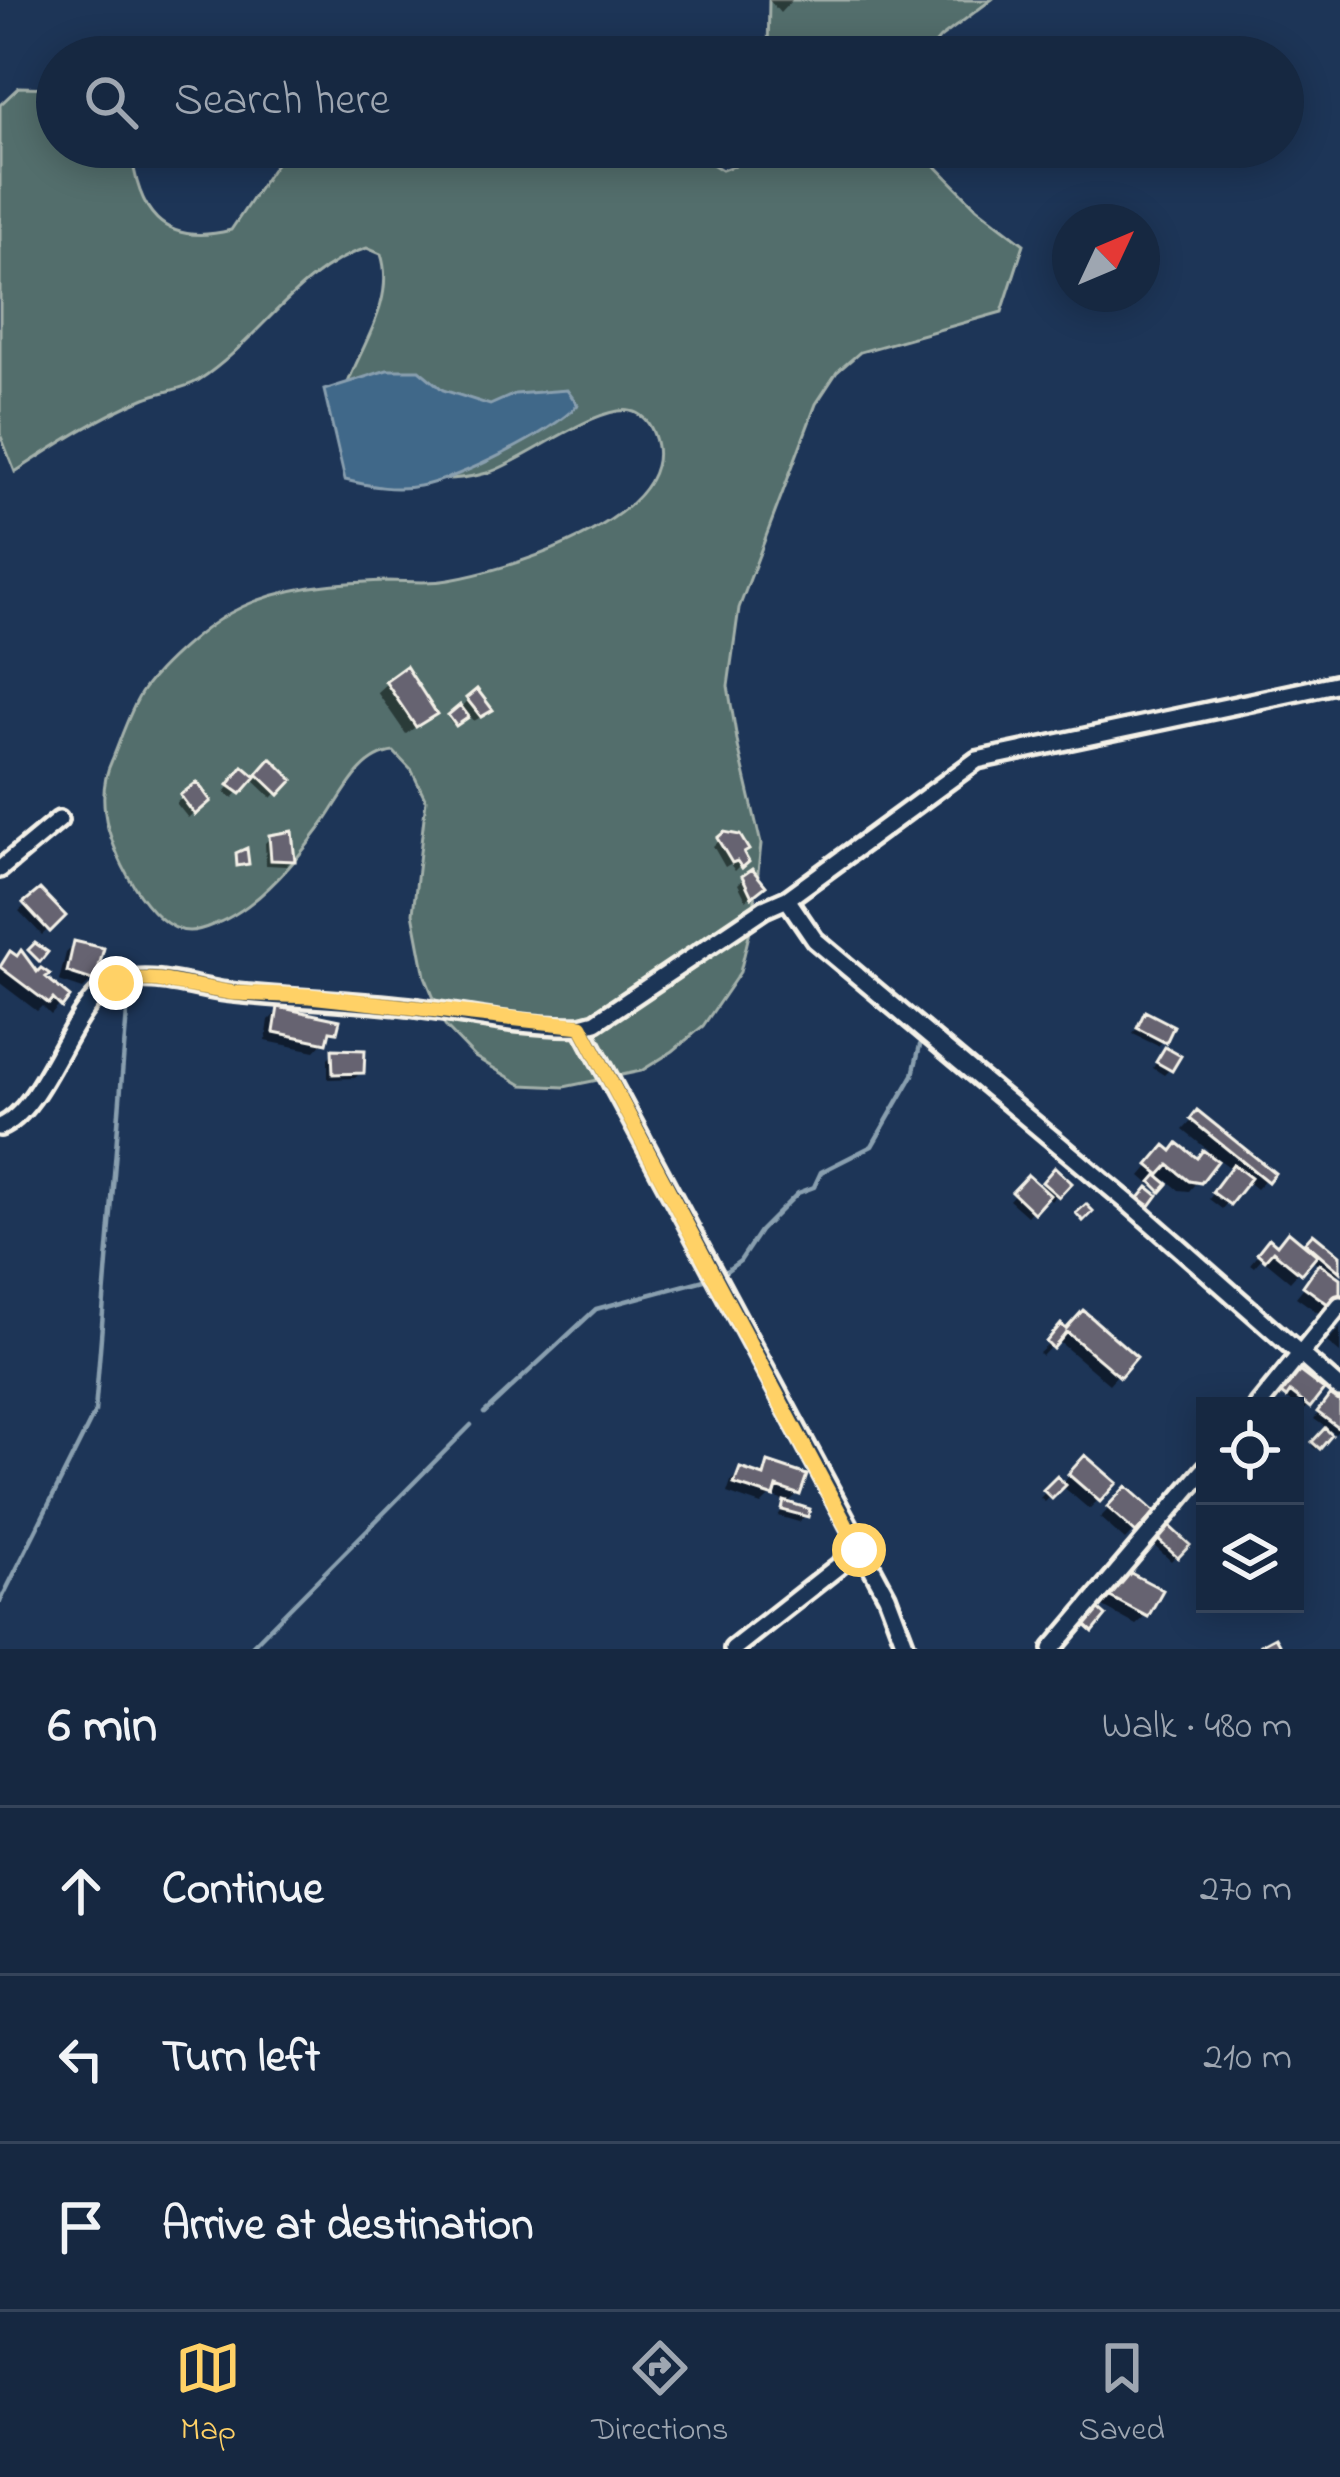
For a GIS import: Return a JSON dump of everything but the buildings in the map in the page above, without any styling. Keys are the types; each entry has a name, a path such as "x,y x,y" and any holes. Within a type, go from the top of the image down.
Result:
{"street":[{"path":"0,1127 20,1114 105,987 133,979 581,1026 596,1022 764,909 787,899 977,760 1340,683"},
{"path":"0,869 59,820"},
{"path":"787,899 815,940 1131,1205 1340,1389"},
{"path":"581,1026 887,1596 908,1649"},
{"path":"1266,1397 1340,1305"},
{"path":"1052,1649 1196,1480"},
{"path":"733,1649 859,1550"}],"green space":[{"path":"769,0 991,0 943,36 768,36"},
{"path":"19,87 36,87 36,168 134,168 139,189 157,219 187,233 231,230 273,168 938,168 977,208 1024,244 1002,312 860,352 837,372 816,404 739,608 728,686 761,844 753,918 740,972 703,1026 673,1051 641,1071 564,1087 522,1085 475,1057 445,1026 425,976 413,913 426,800 412,771 394,752 360,770 287,869 230,917 189,931 174,927 145,902 108,828 105,779 141,693 184,647 224,616 272,596 348,583 449,580 503,567 568,543 625,509 645,489 656,466 656,443 641,416 620,411 583,423 502,467 469,477 415,478 344,461 337,435 339,410 371,333 385,280 381,254 367,248 342,258 299,289 199,380 111,414 15,472 0,434 0,105"}],"water":[{"path":"387,370 419,370 443,390 490,405 515,394 567,390 578,405 526,441 437,481 391,488 345,480 324,390"}],"waterway":[{"path":"0,1602 95,1412 129,987"},
{"path":"484,1413 596,1309 719,1276 740,1261 760,1231 798,1193 814,1187 821,1172 872,1146 913,1075 920,1045"},
{"path":"249,1649 471,1425"}],"route":[{"path":"116,983 158,980 233,993 310,996 581,1026 859,1550"}]}
